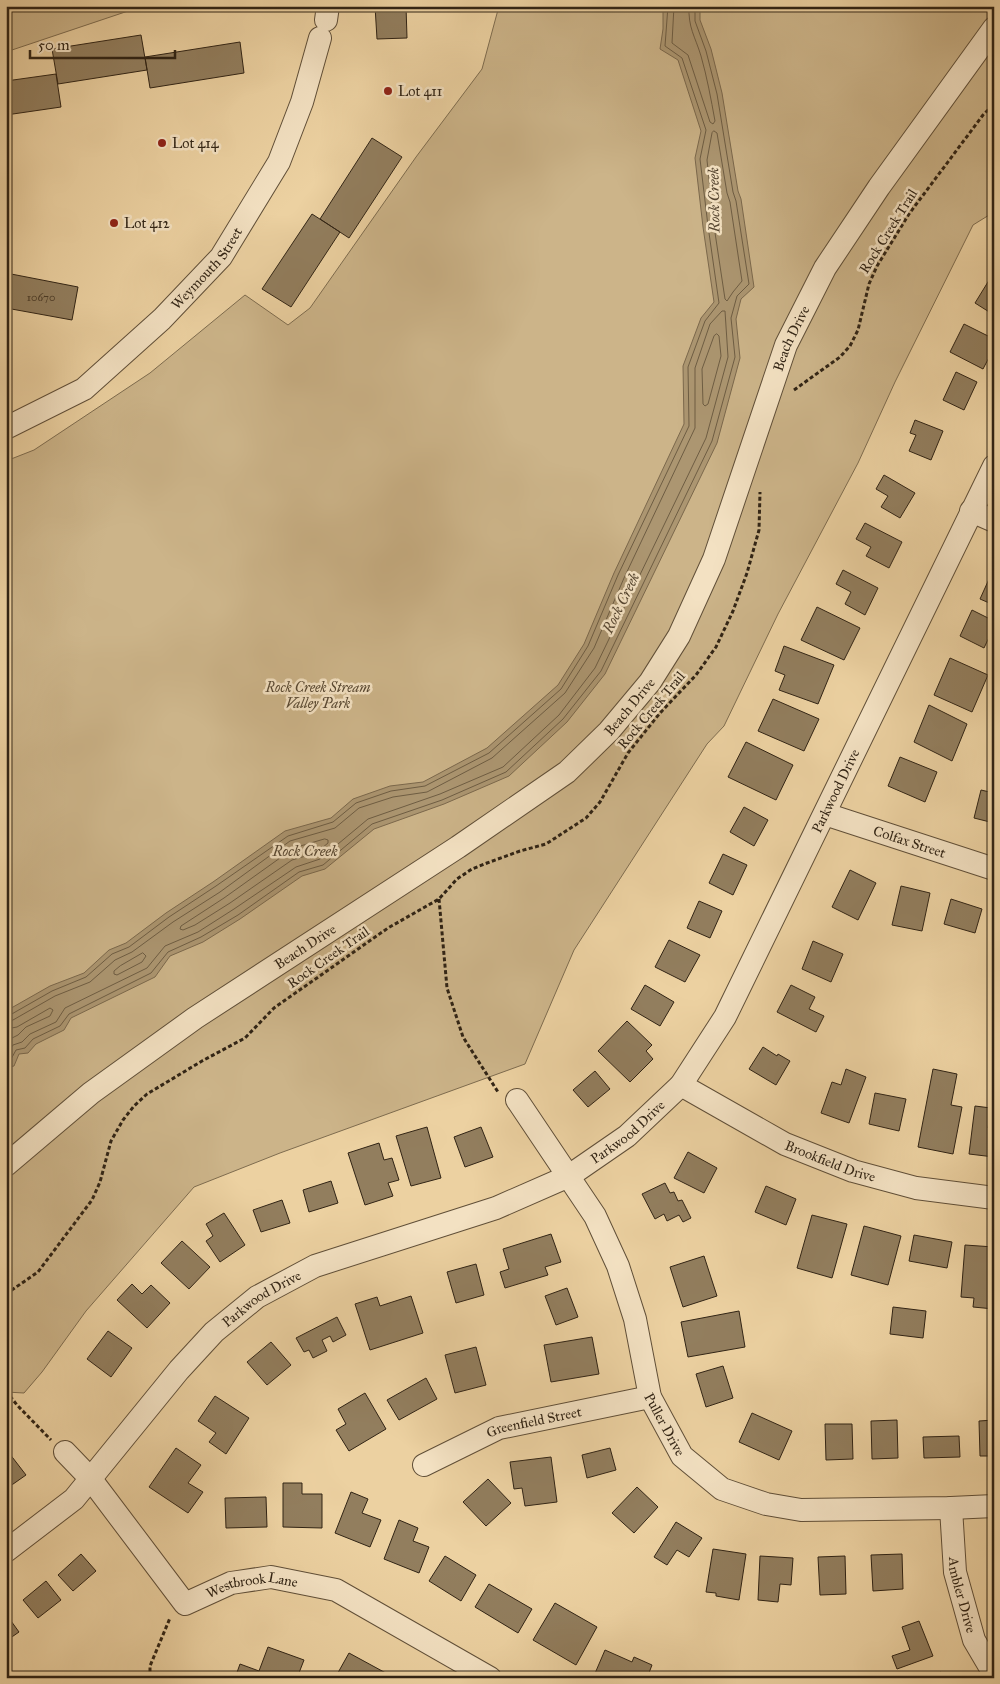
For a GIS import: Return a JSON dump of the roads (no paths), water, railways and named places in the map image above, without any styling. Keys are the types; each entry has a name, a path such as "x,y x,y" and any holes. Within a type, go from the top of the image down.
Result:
{"street":[{"name":"Weymouth Street","path":"6,428 84,389 162,319 221,257 279,162 302,102 325,21"},
{"name":"Beach Drive","path":"6,1166 91,1093 179,1030 458,847 566,772 609,731 650,682 679,636 714,559 786,345 825,268 880,187 994,28"},
{"name":"Parkwood Drive","path":"6,1551 74,1499 179,1370 214,1332 257,1297 316,1266 496,1208 569,1176 627,1136 681,1085 724,1017 994,466"},
{"path":"971,511 994,522"},
{"name":"Colfax Street","path":"825,814 994,869"},
{"name":"Brookfield Drive","path":"681,1085 784,1144 852,1171 916,1188 994,1198"},
{"name":"Puller Drive","path":"510,1099 569,1176 595,1216 618,1266 635,1319 650,1397 682,1456 722,1489 766,1504 801,1510 994,1506"},
{"name":"Greenfield Street","path":"424,1465 499,1428 650,1397"},
{"path":"65,1452 90,1478"},
{"name":"Westbrook Lane","path":"90,1478 185,1604 230,1583 271,1577 336,1590 490,1678"},
{"name":"Ambler Drive","path":"951,1508 955,1572 974,1640 994,1674"}],"water":[{"name":"Rock Creek","path":"663,6 700,6 700,20 711,49 722,93 754,287 741,299 736,319 740,358 717,443 605,674 567,722 509,776 444,804 374,829 325,869 302,876 203,942 170,956 155,977 71,1018 64,1030 36,1044 28,1053 19,1054 14,1066 6,1068 6,1011 50,986 84,973 109,950 126,943 285,831 331,818 353,799 390,786 423,782 487,748 558,685 584,644 614,573 684,424 683,366 701,318 714,302 695,158 701,131 678,60 660,49 663,29"}],"place":[{"name":"Lot 411","path":"388,91"},
{"name":"Lot 414","path":"162,143"},
{"name":"Lot 412","path":"114,223"}],"park label":[{"name":"Rock Creek Stream Valley Park","path":"318,696"}]}
